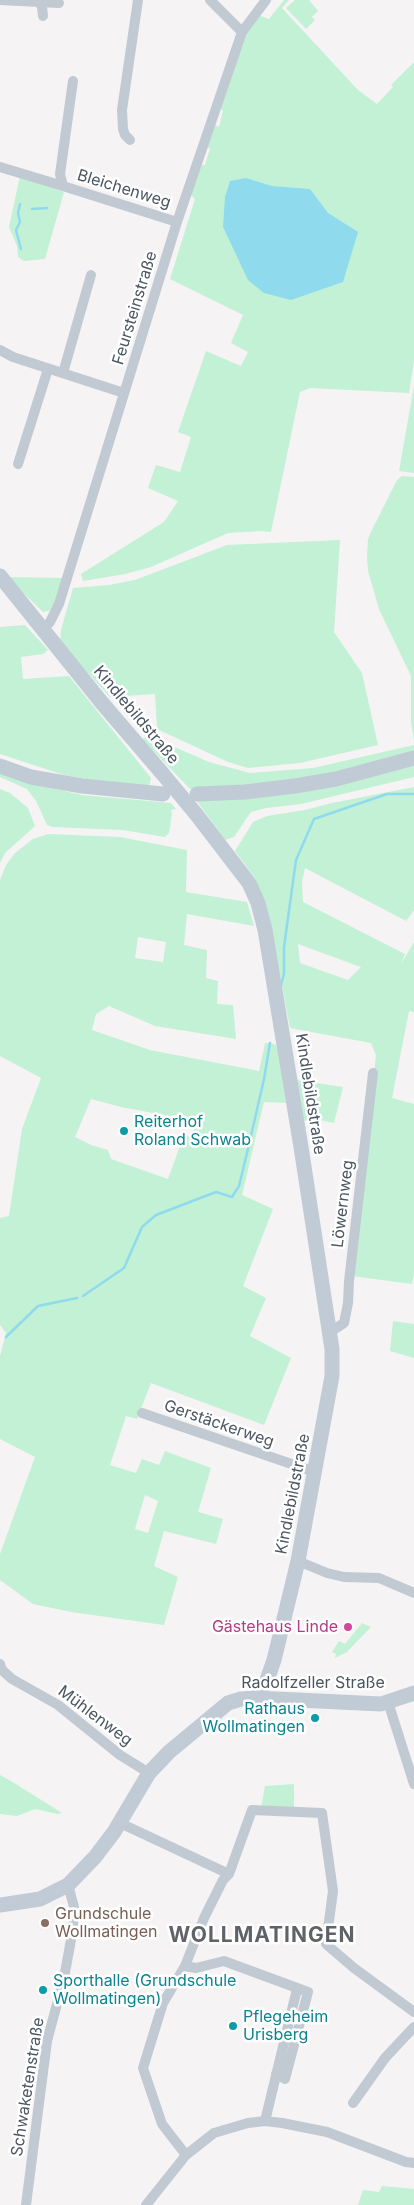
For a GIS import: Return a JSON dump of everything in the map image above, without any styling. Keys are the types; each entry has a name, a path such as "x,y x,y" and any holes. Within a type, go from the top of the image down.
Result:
{"main road":[{"name":"Kindlebildstraße","path":"0,576 196,814 249,883 258,903 276,996 330,1332 332,1376 298,1561 274,1660 267,1680 256,1698"},
{"path":"197,794 246,792 295,786 336,778 414,758"},
{"path":"0,766 31,777 82,786 162,794"},
{"name":"Radolfzeller Straße","path":"0,1905 40,1899 68,1885 95,1856 120,1823 149,1773 169,1752 228,1703 241,1699 256,1698 380,1704 414,1694"}],"street":[{"path":"0,0 59,3"},
{"path":"130,140 125,135 123,129 122,110 138,0"},
{"path":"210,0 242,32"},
{"name":"Feursteinstraße","path":"43,629 50,622 59,604 177,222 242,32 266,0"},
{"path":"39,2 42,7 43,16"},
{"name":"Bleichenweg","path":"62,186 60,174 72,81"},
{"name":"Bleichenweg","path":"0,167 177,222"},
{"path":"63,373 91,275"},
{"path":"0,350 13,357 124,393"},
{"path":"18,464 48,369"},
{"name":"Löwernweg","path":"330,1332 344,1323 348,1303 373,1073"},
{"name":"Gerstäckerweg","path":"142,1413 315,1472"},
{"path":"298,1561 328,1573 379,1578 414,1593"},
{"name":"Mühlenweg","path":"1,1669 12,1679 58,1704 120,1755 149,1773"},
{"path":"388,1702 414,1784"},
{"path":"186,2155 162,2124 143,2068 163,2003 185,1966 204,1918 223,1880 228,1874 252,1810 322,1813 333,1892 326,1944 354,1968 414,2012"},
{"path":"120,1823 228,1874"},
{"name":"Schwaketenstraße","path":"26,2205 47,2041 64,1978 73,1929 74,1906 68,1885"},
{"path":"185,1966 196,1968 224,1961 308,1992 285,2079 276,2074 265,2121"},
{"path":"353,2103 385,2058 414,2027"},
{"path":"146,2205 186,2155 214,2134 236,2126 265,2121 326,2132 406,2162 414,2162"}],"green space":[{"path":"284,0 289,0 282,8 358,90 377,104 393,87 391,85 414,62 414,361 409,393 310,388 300,392 271,532 228,533 151,567 125,574 83,581 81,574 164,522 178,501 148,488 156,465 180,472 191,437 178,432 206,351 241,366 248,352 231,343 243,315 170,279 195,199 187,191 196,165 205,165 210,149 203,143 210,123 219,127 223,111 216,105 255,14 269,19"},
{"path":"295,0 309,0 318,11 312,17 315,20 306,29 286,8"},
{"path":"20,176 64,192 45,259 24,261 18,257 17,246 9,227"},
{"path":"414,386 414,473 399,471"},
{"path":"402,476 414,477 414,741 411,722 411,676 379,609 368,571 367,557 368,539 371,532 397,480"},
{"path":"340,540 334,632 362,673 378,745 300,763 248,768 228,762 157,729 155,694 110,697 60,643 61,630 73,588 109,585 135,580 227,545"},
{"path":"7,577 63,578 58,599 51,610 43,612"},
{"path":"25,625 48,650 43,654 21,657 23,679 69,676 151,778 149,786 97,781 64,775 0,754 0,627"},
{"path":"149,736 209,762 250,773 313,768 414,745 414,751 300,782 190,789 142,739"},
{"path":"414,763 414,777 301,804 266,808 251,812 234,837 225,840 197,801 236,799"},
{"path":"0,772 24,782 82,795 171,803 176,809 171,810 169,833 165,837 123,830 53,827 47,825 36,801 27,789 0,777"},
{"path":"414,787 414,910 406,921 305,868 302,882 303,902 405,954 401,964 414,942 414,1012 409,1011 392,1098 414,1104 414,1274 412,1284 352,1276 376,1055 371,1043 290,1028 268,913 255,878 235,851 253,822 267,816 305,810","holes":["298,944 361,967 348,980 300,963"]},
{"path":"0,789 10,793 28,808 35,826 5,853 0,863"},
{"path":"48,834 120,837 187,850 186,892 247,902 254,926 187,914 184,945 207,950 206,978 218,981 217,1004 233,1005 236,1039 155,1026 109,1006 96,1014 92,1030 150,1050 259,1071 265,1043 277,1046 286,1103 264,1102 242,1195 273,1209 243,1286 266,1298 250,1336 291,1358 264,1425 151,1383 137,1419 126,1416 110,1465 136,1473 142,1459 159,1465 165,1451 211,1468 198,1512 223,1519 216,1544 164,1531 154,1566 178,1577 164,1625 71,1612 33,1604 0,1580 0,1554 35,1457 0,1439 0,1356 6,1333 0,1325 0,1218 9,1216 22,1129 41,1078 0,1056 0,880 6,865 15,853 33,839","holes":["138,937 166,942 163,962 135,958","91,1099 121,1107 196,1121 192,1137 184,1135 168,1179 111,1159 108,1150 91,1145 75,1137","145,1495 158,1501 148,1533 135,1529"]},
{"path":"296,1080 343,1087 334,1123 316,1119 303,1121"},
{"path":"393,1321 414,1324 414,1358 390,1351"},
{"path":"362,1623 371,1627 347,1652 335,1658 336,1654 332,1652 339,1641 345,1644"},
{"path":"0,1775 62,1813 58,1814 35,1809 17,1816 0,1814"},
{"path":"294,1784 294,1807 261,1808 265,1786"},
{"path":"382,2186 414,2189 414,2205 358,2205 363,2190 379,2192"}],"water":[{"path":"246,178 272,186 310,189 328,213 358,232 343,282 291,300 264,293 248,280 223,227 225,197 230,181"}],"waterway":[{"path":"20,204 18,213 20,222 16,230 21,249"},
{"path":"32,209 47,208"},
{"path":"281,985 284,974 284,947 296,860 314,819 387,794 414,794"},
{"path":"83,1296 124,1268 142,1227 156,1215 216,1192 232,1197 239,1186 264,1079 270,1043"},
{"path":"6,1337 38,1306 77,1298"}],"place":[{"name":"Reiterhof Roland Schwab","path":"124,1131"},
{"name":"Gästehaus Linde","path":"348,1627"},
{"name":"Rathaus Wollmatingen","path":"315,1718"},
{"name":"Grundschule Wollmatingen","path":"45,1923"},
{"name":"Sporthalle (Grundschule Wollmatingen)","path":"43,1990"},
{"name":"Pflegeheim Urisberg","path":"233,2026"}],"district":[{"name":"WOLLMATINGEN","path":"262,1936"}]}
